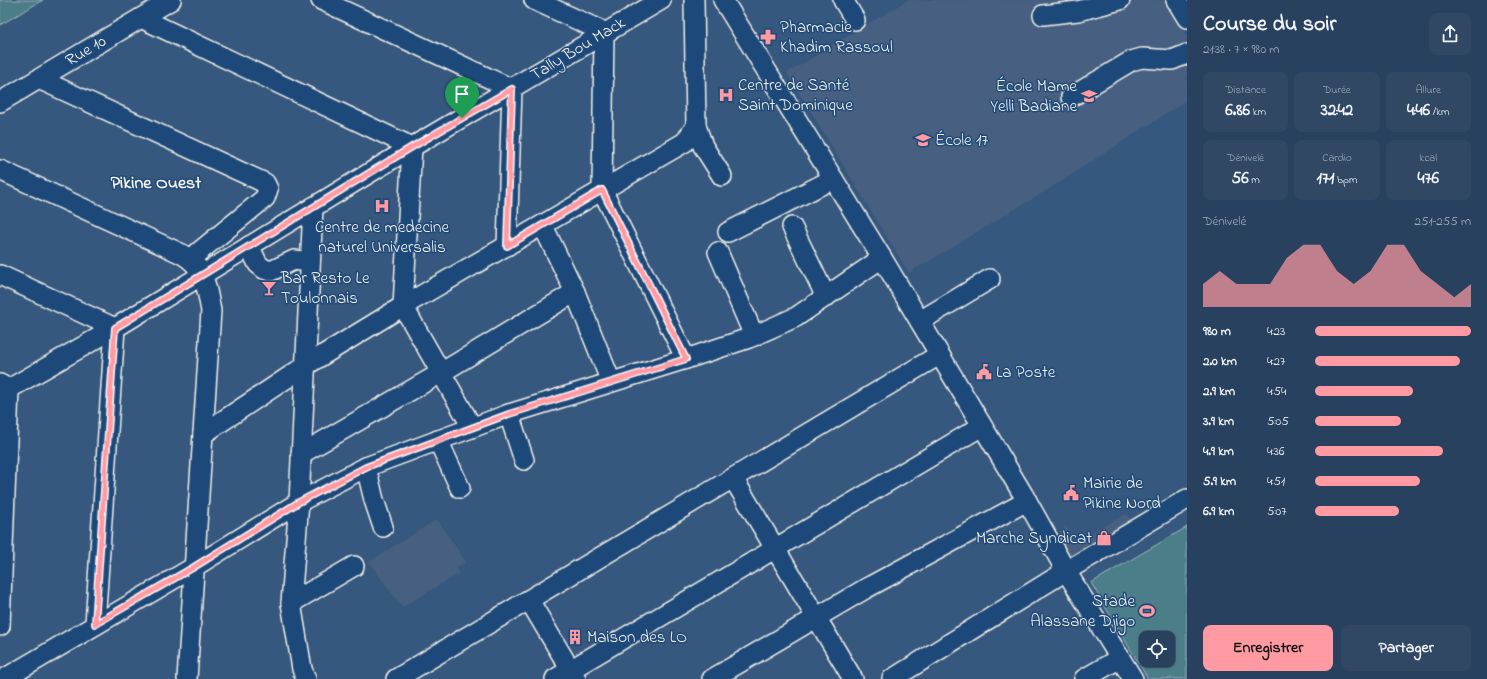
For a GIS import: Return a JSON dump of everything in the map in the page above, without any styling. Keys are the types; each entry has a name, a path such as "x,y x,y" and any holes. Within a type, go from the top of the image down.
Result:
{"street":[{"name":"Rue 10","path":"0,102 171,0"},
{"path":"321,0 512,89 507,246"},
{"path":"534,0 604,32 602,190 686,359"},
{"name":"Tally Bou Mack","path":"3,389 115,328 412,147 660,0"},
{"path":"694,0 696,126 703,146 722,176"},
{"path":"723,0 882,258 1027,501 1066,571 1133,679"},
{"path":"843,0 855,20"},
{"path":"1043,15 1078,11 1120,0"},
{"path":"1176,0 1187,18"},
{"path":"141,18 412,147 403,306 472,427"},
{"path":"1071,97 1131,61 1142,58 1172,60 1187,54"},
{"path":"39,79 264,183 268,189 265,198 190,259"},
{"path":"203,434 305,366 403,306 543,226 685,142 696,126"},
{"path":"0,170 190,259 203,274 211,311 187,679"},
{"path":"728,232 833,179"},
{"path":"306,679 302,668 291,603 299,502 313,207"},
{"path":"543,226 575,292 611,382"},
{"path":"792,227 826,297"},
{"path":"249,246 258,264 264,269 271,271 294,260 310,262"},
{"path":"718,252 754,336"},
{"path":"4,679 194,567 299,502 366,467 509,414 686,359 754,336 796,317 882,258"},
{"path":"0,275 115,328 95,624"},
{"path":"920,321 990,279"},
{"path":"301,454 442,373 575,292"},
{"path":"396,679 940,355"},
{"path":"0,626 3,389"},
{"path":"509,414 524,460"},
{"path":"529,600 567,676 982,426"},
{"path":"438,440 460,488"},
{"path":"366,467 374,500 383,527"},
{"path":"733,478 853,679"},
{"path":"892,679 1066,571 1187,500"},
{"path":"712,679 865,589 1027,501"},
{"path":"291,603 354,566"},
{"path":"1084,679 1120,658"}],"shaded area":[{"name":"École 17","path":"908,0 1164,0 1187,37 1187,100 1049,189 909,273 787,73"},
{"name":"Marche Syndicat","path":"1126,514 1132,521 1077,567 1057,535 1066,526 1074,542"},
{"path":"437,519 466,562 456,568 459,574 402,607 369,562"}],"green space":[{"path":"0,0 43,0 0,25"},
{"name":"Stade Alassane Djigo","path":"1187,527 1187,679 1148,679 1141,667 1175,667 1175,631 1139,631 1139,664 1091,583"}],"place":[{"name":"Pharmacie Khadim Rassoul","path":"768,37"},
{"name":"Centre de Santé Saint Dominique","path":"726,95"},
{"name":"École Mame Yelli Badiane","path":"1089,96"},
{"name":"École 17","path":"923,140"},
{"name":"Centre de medecine naturel Universalis","path":"382,206"},
{"name":"Bar Resto Le Toulonnais","path":"269,288"},
{"name":"La Poste","path":"984,372"},
{"name":"Mairie de Pikine Nord","path":"1071,493"},
{"name":"Marche Syndicat","path":"1104,538"},
{"name":"Stade Alassane Djigo","path":"1147,611"},
{"name":"Maison des LO","path":"575,637"}],"district":[{"name":"Pikine Ouest","path":"156,184"}],"route":[{"path":"512,89 507,246 602,190 686,359 509,414 366,467 299,502 194,567 95,624 115,328 462,118 512,89"}]}
